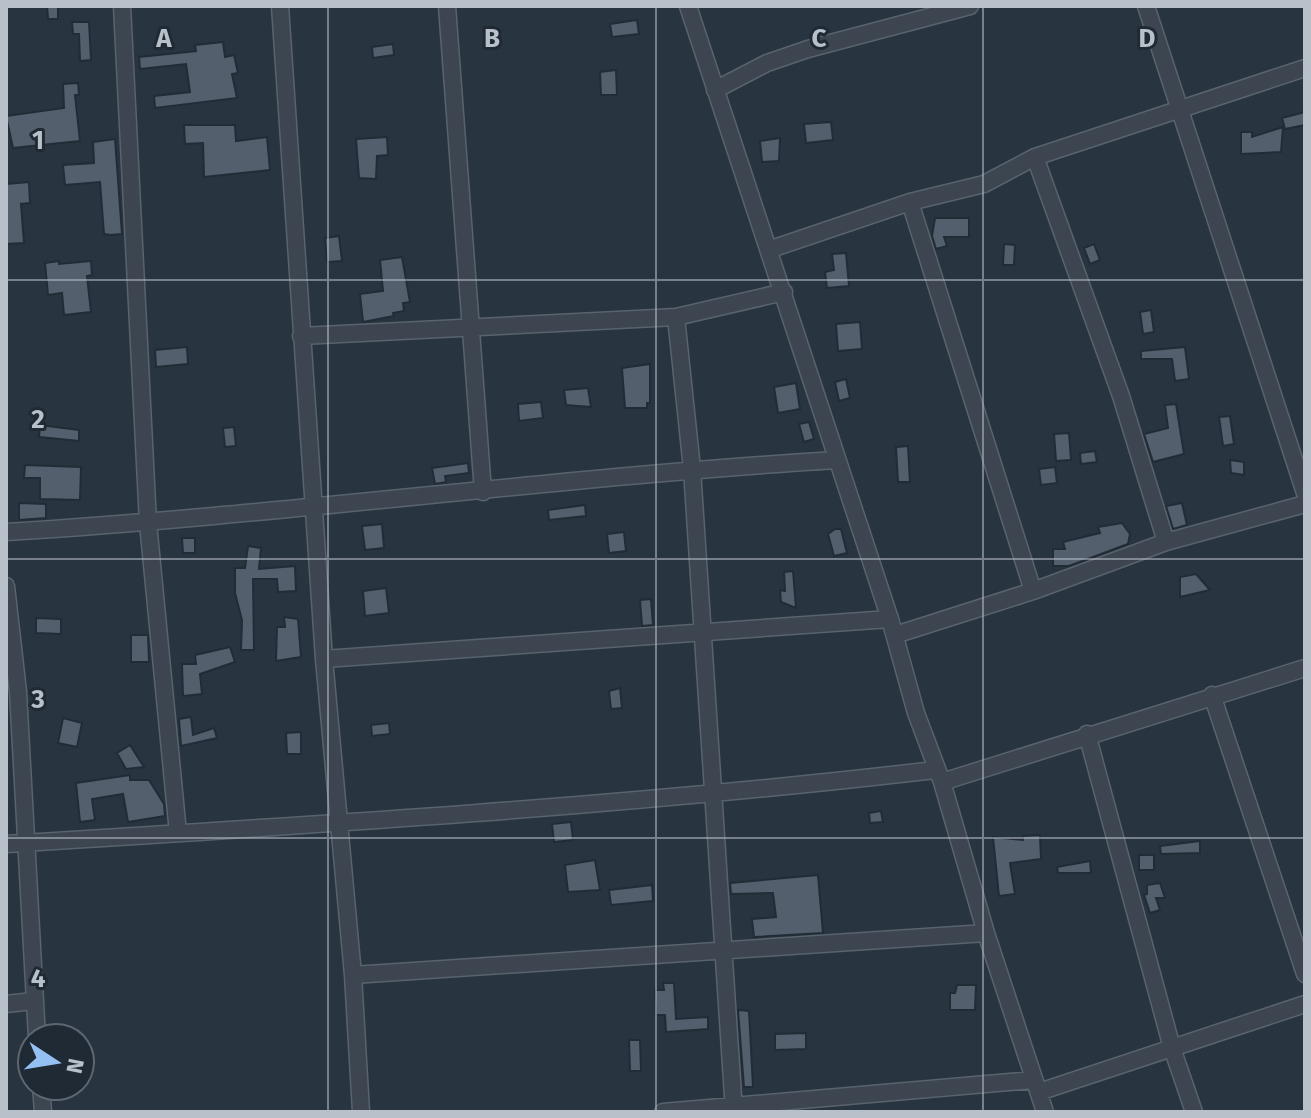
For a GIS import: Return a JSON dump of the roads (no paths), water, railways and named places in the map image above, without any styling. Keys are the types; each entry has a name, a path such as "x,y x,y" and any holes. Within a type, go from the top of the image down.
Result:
{"street":[{"path":"122,6 148,523 178,833"},
{"path":"280,6 324,659 353,975 361,1112"},
{"path":"447,6 483,492"},
{"path":"688,6 771,249 1045,1112"},
{"path":"715,90 767,63 808,49 970,6"},
{"path":"1146,6 1305,493"},
{"path":"771,249 910,202 984,184 1035,157 1305,68"},
{"path":"1035,157 1121,396 1166,542"},
{"path":"910,202 1033,591"},
{"path":"301,336 676,317 784,292"},
{"path":"676,317 692,469 734,1109"},
{"path":"6,532 313,508 692,469 836,460"},
{"path":"324,659 703,632 892,627 1033,591 1166,542 1305,504"},
{"path":"6,586 12,692 27,843 36,1022"},
{"path":"6,844 338,825 938,776 1305,668"},
{"path":"1212,695 1305,974"},
{"path":"1087,734 1172,1048 1194,1112"},
{"path":"353,975 986,933"},
{"path":"6,1004 34,1001"},
{"path":"663,1112 1036,1086 1172,1048 1305,1004"}]}
